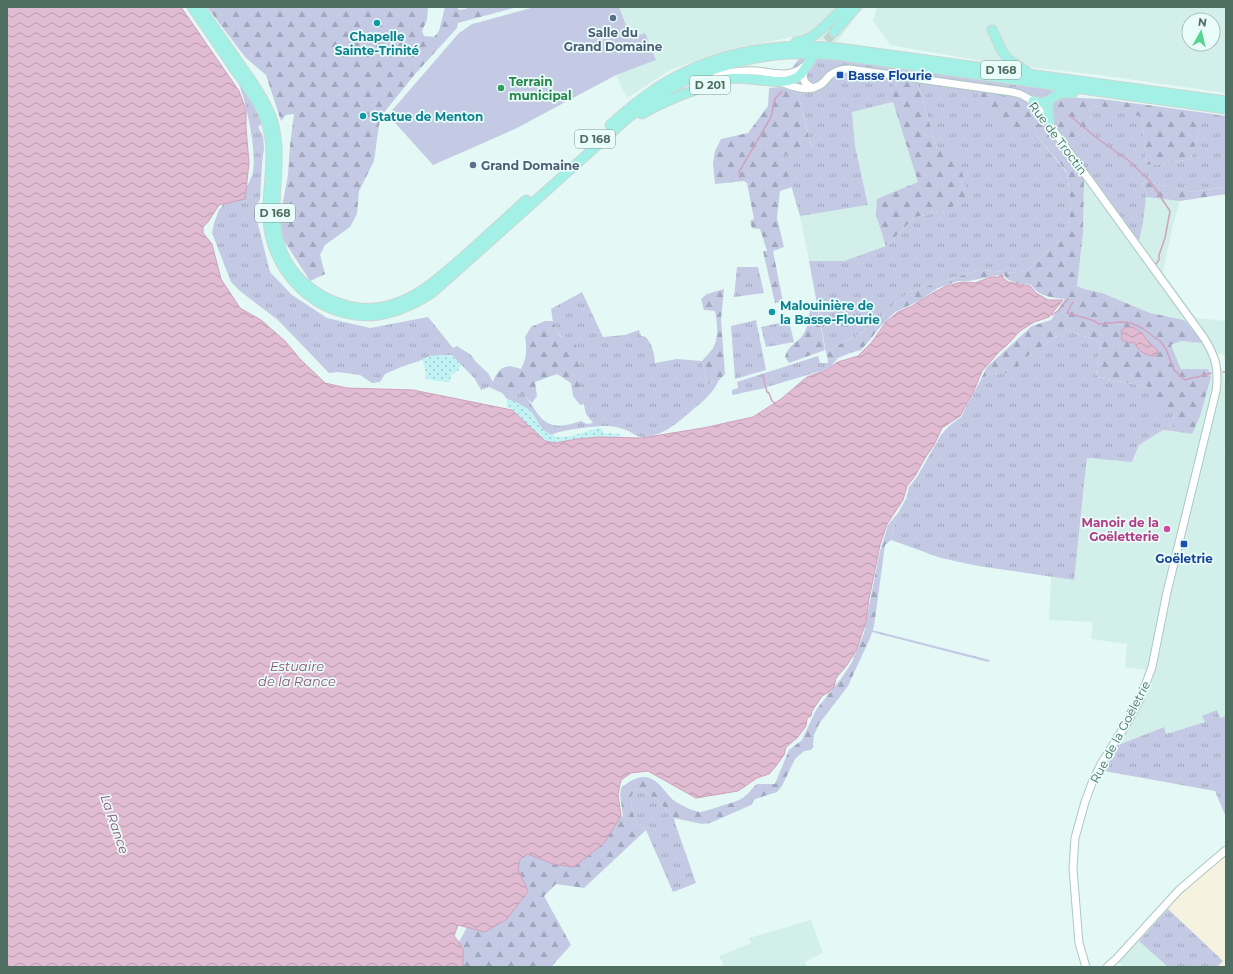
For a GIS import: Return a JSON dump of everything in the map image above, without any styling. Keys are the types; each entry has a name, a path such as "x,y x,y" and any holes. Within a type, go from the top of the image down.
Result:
{"main road":[{"name":"D 168","path":"192,7 252,94 266,121 271,152 268,214 269,229 272,243 280,263 291,280 301,290 323,304 343,312 365,316 389,313 411,305 432,293 629,117 676,86 707,72 743,61 789,54 812,53 836,55 1093,92 1226,109"},
{"name":"D 168","path":"200,7 257,88 272,118 275,132 277,159 275,224 279,242 286,259 295,274 315,291 326,298 344,305 360,308 374,309 402,302 417,295 645,96 668,81 690,70 740,53 776,47 826,46 1226,101"},
{"path":"776,47 780,43 803,41 812,38 820,32 833,17 846,7"},
{"path":"834,32 856,7"},
{"path":"992,30 1002,51 1008,59 1029,74"},
{"name":"D 201","path":"629,117 640,116 657,105 677,96 714,83 735,78 781,82 787,81 803,69"},
{"path":"1033,101 1041,103 1048,102 1060,94 1085,94 1093,92"},
{"path":"1048,102 1049,123"}],"street":[{"path":"798,88 803,69"},
{"path":"714,83 714,79 719,76 740,71 754,70 783,74 803,69"},
{"path":"803,69 803,78 806,84 813,88"},
{"name":"Rue de Troctin","path":"813,88 820,86 835,72 843,69 853,69 1012,92 1020,94 1033,101 1189,318"},
{"path":"781,82 798,88 813,88"},
{"name":"Rue de la Goëletrie","path":"1086,967 1079,943 1073,869 1075,838 1092,783 1104,759 1129,720 1140,699 1152,667 1167,592 1216,391 1217,368 1212,353 1204,338 1189,318"},
{"path":"1107,967 1179,890 1226,850"}],"shaded area":[{"path":"619,7 865,7 857,15 837,42 793,37 736,48 672,69 627,98 616,75 656,60 631,38"},
{"path":"877,7 1226,7 1226,93 1092,74 999,64 890,45 873,21"},
{"path":"893,102 918,182 876,215 886,246 844,261 809,261 800,216 868,205 855,146 852,112"},
{"path":"1090,174 1139,241 1146,197 1180,201 1172,229 1163,272 1196,318 1226,321 1226,361 1222,353 1217,355 1226,388 1226,451 1224,451 1226,464 1226,716 1220,718 1216,710 1205,722 1166,734 1163,727 1118,745 1110,740 1131,708 1146,670 1125,667 1127,644 1091,639 1093,622 1049,620 1051,577 1073,580 1087,458 1132,462 1139,445 1163,430 1192,434 1208,369 1181,369 1171,345 1181,341 1201,343 1184,320 1150,313 1102,293 1077,286 1083,233 1084,179"},
{"path":"1226,854 1226,967 1217,967 1222,961 1168,909 1187,888"},
{"path":"811,920 823,953 805,962 807,967 724,967 719,956 751,943 749,938"},
{"path":"1134,936 1168,967 1125,967 1113,958"}],"green space":[{"path":"207,7 428,7 427,20 422,31 424,36 434,37 439,31 445,7 457,7 459,10 466,9 468,7 517,7 458,23 457,28 416,73 382,115 379,125 374,161 359,191 357,214 350,227 325,245 320,255 325,274 310,281 281,236 281,212 288,175 294,114 286,115 281,121 266,75 245,57"},
{"name":"Terrain municipal","path":"619,7 631,38 645,33 656,60 616,75 515,129 433,165 388,115 459,33 472,24 531,8"},
{"path":"800,58 842,60 1051,90 1060,97 1038,113 1027,101 977,92 1033,131 1067,173 1071,206 1067,232 1029,269 1019,273 980,270 909,292 864,331 826,352 809,261 844,261 886,246 915,217 945,211 937,149 918,84 893,82 893,102 852,112 855,146 868,205 800,216 782,155 812,148 798,94 781,87 791,69"},
{"path":"239,80 263,123 258,127 263,136 264,148 260,199 257,205 258,224 270,272 292,295 327,318 370,328 428,317 453,348 457,346 471,355 488,373 493,382 519,391 527,398 537,413 547,422 557,426 569,425 581,421 587,424 593,423 586,414 580,387 565,341 554,328 551,309 582,292 603,337 625,335 639,330 641,336 646,337 652,346 655,363 677,359 702,361 707,384 719,380 713,390 680,421 663,432 650,436 640,437 626,430 605,426 569,430 552,435 545,432 532,413 517,403 507,399 502,393 489,387 481,390 475,379 452,355 430,356 385,374 380,382 372,383 360,375 338,372 329,373 278,320 240,291 231,282 212,233 219,210 226,201 243,195 253,172 254,156 252,138"},
{"path":"893,81 918,84 937,149 955,148 969,197 945,211 915,217 886,246 876,215 877,199 918,182 893,102"},
{"path":"781,87 798,94 812,149 782,155 792,187 780,191 777,218 784,247 773,251 783,302 775,303 763,251 767,251 760,229 752,228 750,221 754,219 747,183 744,181 715,184 713,163 715,151 721,139 748,133 768,106 769,88"},
{"path":"976,91 1027,101 1038,113 1060,97 1102,99 1199,112 1199,130 1191,159 1155,165 1146,164 1142,117 1100,106 1089,108 1091,121 1081,135 1068,139 1090,174 1084,179 1083,233 1077,286 1102,293 1150,313 1184,320 1196,334 1202,343 1181,341 1171,345 1181,369 1208,369 1211,377 1200,416 1192,434 1172,431 1174,412 1153,409 1154,388 1096,377 1100,342 1067,330 1021,360 1016,371 988,374 980,381 987,367 1032,326 1051,320 1065,299 1050,297 1042,294 1031,285 1008,280 1004,274 969,281 958,281 938,288 921,300 895,312 861,350 828,360 826,352 864,331 909,292 980,270 1019,273 1029,269 1067,232 1071,206 1067,172 1033,131 1015,132 992,114 978,99"},
{"path":"1100,106 1142,116 1146,163 1155,165 1191,159 1199,130 1199,112 1226,116 1226,187 1193,192 1143,181 1146,197 1139,241 1090,174 1067,139 1081,135 1091,121 1089,108"},
{"path":"1143,181 1193,192 1226,187 1226,194 1180,201 1146,197"},
{"path":"737,267 758,267 764,293 734,297"},
{"path":"724,289 721,319 725,374 719,380 707,384 702,361 716,342 717,324 715,311 704,310 701,299 707,294"},
{"path":"817,306 825,350 789,363 785,357 786,353 805,332 810,314 810,307"},
{"path":"756,320 766,370 735,379 731,326"},
{"path":"545,321 553,321 558,333 567,341 576,345 580,387 584,404 580,405 573,396 571,383 557,374 535,382 537,396 532,403 519,391 493,382 498,373 504,368 511,367 521,369 526,353 525,337 531,327"},
{"path":"789,321 794,342 766,347 761,327"},
{"path":"1067,330 1100,342 1096,377 1154,388 1174,412 1172,431 1163,430 1139,445 1132,462 1087,458 1074,580 978,566 941,558 891,540 896,522 892,520 898,513 907,497 909,487 917,477 941,435 949,426 961,417 980,381 988,374 1005,373 1021,360"},
{"path":"818,356 820,363 828,363 828,360 838,358 831,366 824,370 767,387 765,380 765,388 732,395 732,390 738,388 737,382"},
{"path":"892,520 896,522 891,540 885,545 874,626 870,638 848,686 819,724 814,735 814,746 811,750 804,751 795,759 782,786 777,792 755,799 751,805 710,823 702,824 674,818 657,800 641,789 634,791 631,797 632,810 637,825 646,830 584,888 556,884 544,896 571,945 551,967 463,967 463,950 459,942 467,927 485,932 507,919 528,891 518,869 520,859 528,853 553,864 604,843 621,816 623,817 620,794 621,788 631,780 639,777 648,777 658,783 672,799 689,809 700,812 741,799 757,784 775,784 789,750 802,740 816,710 852,662 864,633 879,555 888,525"},
{"path":"872,630 990,660 988,662 872,632"},
{"path":"1217,710 1220,718 1226,716 1226,817 1215,791 1104,771 1118,745 1164,727 1166,734 1205,722 1202,716"},
{"path":"641,789 657,800 674,818 696,883 673,892 646,830 637,825 632,810 631,797 634,791"},
{"path":"1168,909 1223,961 1217,967 1168,967 1139,941"}],"sand":[{"path":"452,355 461,365 458,371 451,375 450,382 426,379 425,368 422,360 430,356"},
{"path":"507,399 527,408 546,432 555,436 570,436 601,428 604,433 620,434 623,442 552,446 536,436 511,408 507,408"}],"water":[{"name":"Estuaire de la Rance","path":"7,7 181,7 239,91 246,110 249,163 245,199 219,205 203,227 203,233 212,244 221,279 240,308 261,320 285,341 300,359 325,383 347,388 413,390 512,410 545,441 555,443 599,437 642,438 703,428 753,417 781,399 807,377 826,370 838,362 858,356 872,342 886,322 898,312 912,306 946,286 962,282 975,283 991,277 999,277 1000,275 1003,275 1003,278 1008,282 1030,286 1036,293 1048,300 1063,300 1049,317 1034,322 1020,331 998,353 982,371 973,393 960,416 942,428 934,445 907,486 903,500 887,524 880,545 866,622 856,651 836,678 834,687 822,696 812,711 811,716 807,718 806,726 797,738 786,747 784,755 769,774 757,778 738,791 696,798 648,771 631,773 621,780 618,794 621,816 604,843 574,867 553,864 528,854 520,859 518,869 528,891 507,919 485,932 458,925 454,936 463,950 463,967 7,967"},
{"path":"1126,327 1133,327 1142,333 1149,343 1157,349 1158,353 1156,356 1143,352 1134,342 1130,343 1122,340 1121,331"}],"waterway":[{"path":"740,178 739,172 771,117 775,99 782,91"},
{"path":"1069,115 1098,139 1128,160 1150,181 1170,211 1159,260 1155,265"},
{"path":"1052,315 1058,311 1068,299"},
{"path":"1073,302 1067,313 1092,320 1099,324 1121,322 1131,323 1142,328 1161,342 1166,349 1174,370 1185,380 1211,373"},
{"path":"763,375 767,392 769,393 772,401 775,403"}],"tunnel":[{"path":"818,51 834,32"}],"place":[{"name":"Salle du Grand Domaine","path":"613,18"},
{"name":"Chapelle Sainte-Trinité","path":"377,23"},
{"name":"Basse Flourie","path":"840,75"},
{"name":"Terrain municipal","path":"501,88"},
{"name":"Statue de Menton","path":"363,116"},
{"name":"Grand Domaine","path":"473,165"},
{"name":"Malouinière de la Basse-Flourie","path":"772,312"},
{"name":"Manoir de la Goëletterie","path":"1167,529"},
{"name":"Goëletrie","path":"1184,544"}],"water label":[{"name":"La Rance","path":"115,824"}]}
